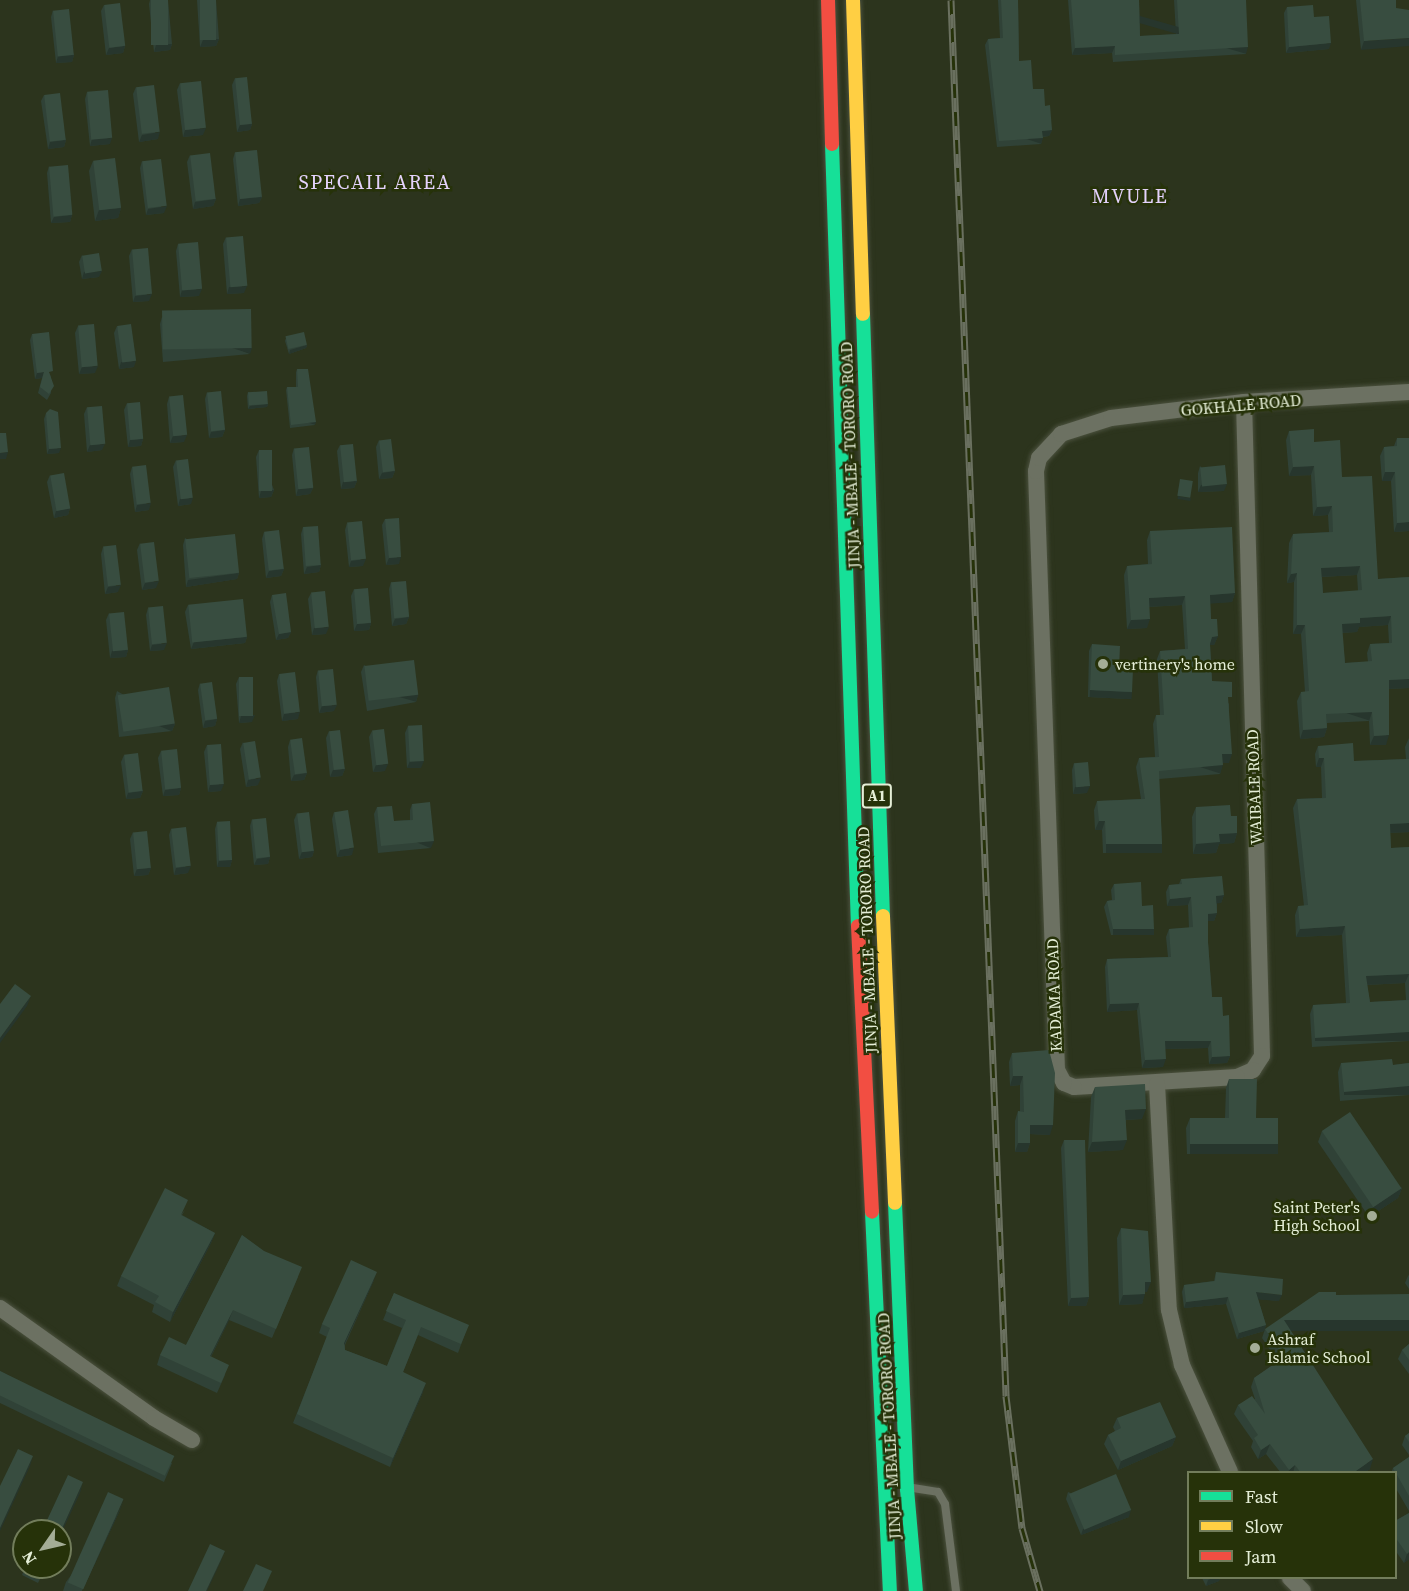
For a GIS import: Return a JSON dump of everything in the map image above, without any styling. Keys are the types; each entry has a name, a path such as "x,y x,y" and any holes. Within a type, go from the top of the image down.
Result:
{"highway":[{"name":"JINJA - MBALE - TORORO ROAD","path":"828,0 853,813 891,1591"},
{"name":"JINJA - MBALE - TORORO ROAD","path":"853,0 878,803 907,1489 916,1591"}],"street":[{"name":"GOKHALE ROAD","path":"1075,428 1111,418 1244,402 1409,392"},
{"name":"WAIBALE ROAD","path":"1157,1084 1246,1074 1262,1056 1244,402"},
{"name":"KADAMA ROAD","path":"1075,428 1048,445 1036,471 1057,1070 1064,1083 1074,1087 1157,1084"},
{"path":"1157,1084 1169,1310 1182,1365 1229,1471"},
{"path":"0,1308 154,1418 192,1440"},
{"path":"1291,1579 1303,1591"}],"lane":[{"path":"907,1489 924,1487 938,1492 945,1504 956,1591"}],"building":[{"path":"151,0 168,0 168,45 151,45"},
{"path":"200,0 216,0 216,40 200,40"},
{"path":"1001,0 1018,0 1019,61 1031,60 1033,89 1044,89 1045,106 1050,105 1052,130 1042,131 1043,138 999,141 988,39 1003,38"},
{"path":"1071,0 1139,0 1140,36 1179,34 1177,0 1246,0 1248,47 1115,55 1115,46 1075,48"},
{"path":"1360,0 1396,0 1396,8 1409,10 1409,38 1364,41"},
{"path":"120,3 125,46 109,48 104,5"},
{"path":"1313,5 1314,17 1329,16 1331,43 1289,47 1287,7"},
{"path":"69,9 74,55 58,56 53,11"},
{"path":"247,77 252,124 240,125 235,78"},
{"path":"201,81 206,128 185,130 180,83"},
{"path":"154,85 160,132 142,134 136,87"},
{"path":"108,90 112,138 91,140 87,92"},
{"path":"60,93 66,140 50,142 44,95"},
{"path":"257,150 262,197 240,199 235,152"},
{"path":"210,153 216,199 196,201 190,155"},
{"path":"115,158 121,208 99,210 93,161"},
{"path":"161,159 167,206 148,208 142,161"},
{"path":"68,165 72,215 53,216 49,167"},
{"path":"243,236 247,286 230,287 226,237"},
{"path":"198,242 202,289 182,291 178,244"},
{"path":"148,248 152,294 136,295 132,249"},
{"path":"99,253 102,271 85,273 82,256"},
{"path":"251,309 252,348 163,350 162,311"},
{"path":"94,324 98,366 82,367 78,325"},
{"path":"131,324 136,361 122,363 117,326"},
{"path":"49,332 53,371 49,372 54,386 49,394 40,387 44,372 37,373 32,334"},
{"path":"304,332 307,345 288,349 285,336"},
{"path":"297,369 308,369 316,422 291,425 287,387 298,387"},
{"path":"221,391 225,430 211,431 207,392"},
{"path":"267,391 268,404 249,405 248,392"},
{"path":"183,395 187,435 173,436 169,396"},
{"path":"140,402 143,439 130,440 127,403"},
{"path":"102,406 105,444 90,445 87,407"},
{"path":"50,409 58,412 61,448 49,449 46,413"},
{"path":"1314,429 1314,442 1340,440 1342,477 1372,476 1378,579 1409,577 1409,679 1389,680 1389,735 1374,736 1372,712 1326,714 1327,728 1303,730 1301,692 1309,691 1305,625 1297,625 1297,573 1291,574 1293,534 1333,532 1332,506 1317,507 1314,466 1293,467 1289,431","holes":["1360,566 1362,590 1323,593 1321,568","1391,616 1392,643 1370,644 1372,661 1345,663 1342,624 1360,623 1360,618"]},
{"path":"0,433 6,433 8,452 0,453"},
{"path":"1397,438 1409,438 1409,522 1397,523 1395,472 1385,472 1384,447 1397,446"},
{"path":"391,439 395,471 383,472 379,440"},
{"path":"353,444 357,481 344,482 340,445"},
{"path":"309,447 313,488 298,489 294,449"},
{"path":"259,450 272,450 272,491 259,491"},
{"path":"188,459 193,498 181,499 176,460"},
{"path":"146,465 151,503 137,504 132,467"},
{"path":"1225,465 1227,484 1202,487 1200,468"},
{"path":"64,473 70,508 56,511 50,475"},
{"path":"1180,479 1193,481 1190,498 1177,496"},
{"path":"399,518 401,557 389,558 385,519"},
{"path":"362,521 366,559 351,560 347,523"},
{"path":"318,526 321,565 306,566 303,527"},
{"path":"1232,527 1235,593 1210,595 1211,619 1217,619 1218,636 1212,637 1210,644 1212,681 1232,682 1232,697 1228,697 1232,754 1222,754 1223,765 1159,771 1162,844 1106,844 1105,821 1099,821 1097,801 1145,799 1139,758 1159,757 1156,715 1164,715 1160,651 1188,649 1185,596 1149,598 1150,619 1131,620 1127,566 1152,564 1150,531"},
{"path":"279,530 284,569 269,571 264,532"},
{"path":"235,534 239,573 189,578 185,539"},
{"path":"154,542 159,581 145,582 140,544"},
{"path":"116,545 121,585 108,586 103,547"},
{"path":"406,581 409,617 394,618 391,582"},
{"path":"368,588 371,623 357,624 354,589"},
{"path":"325,591 329,627 315,628 311,592"},
{"path":"286,593 291,632 279,634 272,595"},
{"path":"243,599 247,637 192,643 188,605"},
{"path":"163,606 167,643 152,644 148,608"},
{"path":"124,612 128,650 113,651 109,614"},
{"name":"vertinery's home","path":"1092,644 1120,646 1119,668 1133,669 1132,692 1090,690"},
{"path":"414,660 418,695 369,701 364,666"},
{"path":"333,669 337,705 322,706 318,671"},
{"path":"295,672 300,712 284,714 279,674"},
{"path":"239,677 253,677 253,716 239,716"},
{"path":"212,682 217,719 205,720 200,684"},
{"path":"169,687 175,724 123,732 118,695"},
{"path":"422,725 424,761 410,762 408,726"},
{"path":"384,729 388,764 376,765 372,730"},
{"path":"340,730 345,769 334,770 329,731"},
{"path":"302,738 307,773 295,774 290,740"},
{"path":"255,741 261,778 249,779 243,743"},
{"path":"1353,743 1354,761 1409,759 1409,823 1390,824 1391,848 1409,847 1409,974 1366,976 1370,1002 1409,1000 1409,1032 1315,1038 1313,1005 1350,1003 1345,926 1300,929 1298,906 1308,905 1297,799 1326,798 1324,758 1319,758 1318,746"},
{"path":"221,744 224,784 210,785 207,745"},
{"path":"177,749 181,788 165,789 161,751"},
{"path":"138,753 143,791 129,792 124,755"},
{"path":"1088,762 1090,786 1076,787 1074,763"},
{"path":"430,802 434,841 381,846 377,807 392,806 394,821 413,820 412,804"},
{"path":"1230,805 1231,816 1237,816 1237,833 1219,834 1220,842 1196,844 1196,807"},
{"path":"348,810 354,848 340,850 334,812"},
{"path":"309,812 314,851 302,852 297,813"},
{"path":"266,818 270,857 256,858 252,819"},
{"path":"230,821 232,860 219,861 217,822"},
{"path":"186,827 191,866 176,868 171,829"},
{"path":"147,831 151,868 137,869 133,832"},
{"path":"1222,876 1224,895 1216,896 1217,913 1208,914 1208,942 1212,997 1222,997 1223,1016 1229,1015 1230,1056 1212,1057 1211,1041 1165,1041 1166,1059 1145,1060 1139,1003 1110,1004 1107,959 1171,957 1169,929 1193,927 1191,897 1170,899 1169,885 1182,884 1181,879"},
{"path":"1141,882 1142,906 1153,905 1154,929 1113,929 1107,901 1115,900 1114,884"},
{"path":"15,984 31,996 0,1038 0,1004"},
{"path":"1049,1050 1055,1073 1053,1125 1030,1125 1030,1143 1018,1143 1018,1111 1024,1112 1023,1076 1013,1076 1012,1053"},
{"path":"1392,1059 1393,1065 1409,1063 1409,1086 1344,1092 1341,1063"},
{"path":"1229,1079 1257,1079 1256,1118 1278,1118 1278,1144 1190,1144 1190,1118 1229,1118"},
{"path":"1145,1084 1146,1109 1125,1110 1127,1140 1092,1142 1095,1087"},
{"path":"1350,1112 1401,1188 1373,1207 1322,1131"},
{"path":"1064,1140 1085,1140 1089,1297 1071,1298"},
{"path":"165,1188 188,1200 181,1215 215,1233 173,1312 155,1302 159,1296 121,1276"},
{"path":"1121,1228 1148,1231 1151,1282 1145,1282 1145,1294 1123,1295"},
{"path":"242,1235 264,1251 302,1267 276,1329 233,1310 210,1356 229,1365 221,1383 160,1355 169,1337 186,1345"},
{"path":"351,1260 377,1272 344,1343 345,1350 387,1366 406,1320 386,1311 394,1293 469,1325 461,1344 421,1327 403,1372 426,1383 393,1458 297,1414 330,1328 322,1324"},
{"path":"1216,1272 1283,1279 1282,1295 1256,1292 1266,1325 1239,1333 1228,1297 1186,1302 1184,1285 1215,1281"},
{"path":"1319,1292 1336,1292 1336,1295 1409,1294 1409,1320 1284,1320 1373,1459 1356,1471 1300,1471 1295,1465 1289,1470 1270,1444 1261,1450 1254,1438 1258,1435 1238,1405 1252,1396 1265,1414 1254,1378 1284,1357 1265,1329"},
{"path":"1409,1344 1409,1360 1402,1350"},
{"path":"0,1371 174,1456 165,1476 0,1395"},
{"path":"1160,1402 1176,1437 1121,1461 1108,1435 1121,1428 1117,1418"},
{"path":"18,1449 33,1456 0,1528 0,1486"},
{"path":"1409,1457 1409,1496 1397,1471 1393,1468"},
{"path":"1116,1474 1131,1510 1084,1530 1069,1494"},
{"path":"68,1475 83,1482 66,1519 48,1519"},
{"path":"108,1492 124,1499 83,1589 68,1582 72,1579 72,1573"},
{"path":"1409,1513 1409,1552 1407,1554 1397,1540 1397,1520"},
{"path":"210,1544 225,1551 206,1591 188,1591"},
{"path":"256,1564 272,1571 263,1591 243,1591"}],"railway":[{"path":"951,0 1006,1396 1022,1528 1040,1591"}],"traffic: fast":[{"path":"832,144 858,926"},
{"path":"863,314 883,916"},
{"path":"895,1203 907,1489 916,1591"},
{"path":"872,1212 890,1591"}],"traffic: slow":[{"path":"853,0 863,314"},
{"path":"883,916 895,1203"}],"traffic: jam":[{"path":"828,0 832,144"},
{"path":"858,926 872,1212"}],"place":[{"name":"vertinery's home","path":"1103,664"},
{"name":"Saint Peter's High School","path":"1372,1216"},
{"name":"Ashraf Islamic School","path":"1255,1348"}],"district":[{"name":"SPECAIL AREA","path":"375,182"},
{"name":"MVULE","path":"1130,196"}]}
